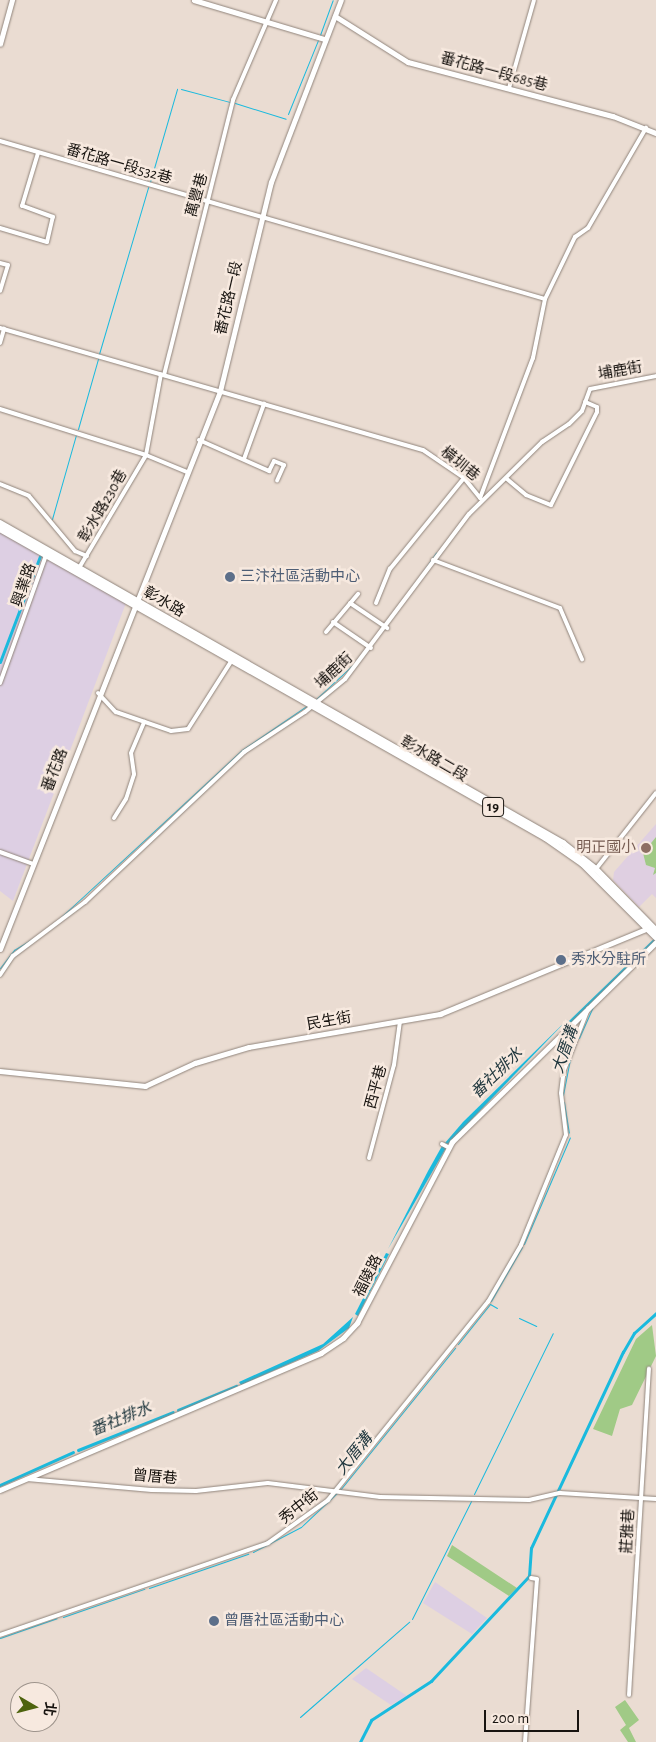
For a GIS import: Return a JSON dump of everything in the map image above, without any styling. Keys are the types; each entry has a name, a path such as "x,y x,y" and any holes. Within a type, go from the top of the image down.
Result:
{"main road":[{"name":"番花路一段","path":"134,602 220,391 261,217 292,118 341,0"},
{"name":"彰水路","path":"0,523 47,553 80,568 232,660 314,704"},
{"name":"彰水路","path":"0,529 47,553 314,704"},
{"name":"番花路","path":"0,949 134,602"},
{"name":"彰水路二段","path":"314,704 494,805 568,852 594,870 654,933"}],"street":[{"path":"0,44 12,0"},
{"path":"194,0 203,1 325,39"},
{"name":"萬豐巷","path":"146,455 163,374 233,100 264,20 276,0"},
{"path":"509,88 534,0"},
{"name":"番花路一段685巷","path":"335,16 408,62 509,88 646,128 656,133"},
{"name":"橫圳巷","path":"163,374 423,450 464,478 480,498 534,358 545,299 575,237 588,228 646,128"},
{"name":"番花路一段532巷","path":"0,141 261,217"},
{"path":"0,228 47,242 53,217 22,206 38,152"},
{"path":"261,217 545,299"},
{"path":"0,263 8,265 0,291"},
{"path":"0,342 2,329 163,374"},
{"name":"埔鹿街","path":"0,975 13,956 85,902 244,752 314,704 372,648 433,560 470,514 542,442 569,424 596,386 656,376"},
{"path":"507,479 526,495 551,505 597,412 597,407 585,402"},
{"path":"244,459 264,404"},
{"path":"0,409 146,455 187,472"},
{"path":"199,440 269,471 274,460 284,465 277,481"},
{"name":"彰水路230巷","path":"80,568 146,455"},
{"path":"376,603 390,569 464,478"},
{"path":"0,484 29,496 75,550 88,556"},
{"name":"興業路","path":"0,683 47,553"},
{"path":"433,560 560,608 582,659"},
{"path":"326,632 332,622 358,594"},
{"path":"350,603 387,628"},
{"path":"332,622 372,648"},
{"path":"98,693 110,709 144,722 172,731 192,728 232,660"},
{"path":"114,818 126,799 134,774 131,753 144,722"},
{"path":"594,870 656,793"},
{"path":"0,852 32,864"},
{"name":"福陵路","path":"0,1490 335,1345 357,1323 448,1147 590,1004 654,933"},
{"name":"民生街","path":"0,1071 145,1086 195,1063 249,1047 400,1021 457,1008 654,933"},
{"path":"335,1493 488,1302 521,1245 566,1135 561,1093 564,1070 590,1004"},
{"name":"西平巷","path":"369,1158 394,1065 400,1021"},
{"path":"442,1144 448,1147"},
{"name":"莊雅巷","path":"628,1695 648,1369"},
{"name":"曾厝巷","path":"24,1479 170,1491 284,1485 335,1493"},
{"name":"秀中街","path":"0,1635 268,1543 307,1518 335,1493 506,1500 560,1493 656,1499"},
{"path":"525,1742 537,1579 532,1578"}],"shaded area":[{"path":"0,530 126,603 13,901 0,891"},
{"name":"明正國小","path":"656,824 656,898 652,894 639,907 613,880 614,872"},
{"path":"435,1582 487,1618 472,1634 423,1603"},
{"path":"366,1668 407,1696 391,1705 352,1679"}],"green space":[{"path":"656,837 656,873 653,875 655,868 646,865 643,853"},
{"path":"652,1325 656,1356 632,1405 620,1409 612,1436 593,1429 636,1339"},
{"path":"452,1545 517,1588 509,1596 447,1556"},
{"path":"625,1700 639,1720 629,1728 636,1742 628,1742 620,1730 626,1725 615,1707"}],"water":[{"path":"568,1019 448,1144 445,1143 463,1122"},
{"path":"442,1146 446,1148 388,1249 428,1171"},
{"path":"386,1253 389,1254 358,1316 355,1314"},
{"path":"353,1317 349,1328 318,1351 241,1385 239,1382 323,1344"}],"waterway":[{"path":"320,35 333,0"},
{"path":"288,114 318,40"},
{"path":"150,182 177,89"},
{"path":"181,89 230,102"},
{"path":"235,103 286,119"},
{"path":"99,354 148,187"},
{"path":"78,429 98,359"},
{"path":"52,519 76,435"},
{"path":"421,575 436,553"},
{"path":"0,662 40,556"},
{"path":"315,700 356,662"},
{"path":"61,917 242,750 308,705"},
{"path":"0,968 14,950 34,938"},
{"name":"番社排水","path":"567,1024 656,938"},
{"name":"大厝溝","path":"579,1038 593,1007"},
{"name":"大厝溝","path":"563,1095 570,1060"},
{"name":"大厝溝","path":"564,1102 569,1133"},
{"name":"大厝溝","path":"524,1244 570,1137"},
{"name":"大厝溝","path":"491,1301 522,1247"},
{"path":"490,1304 497,1308"},
{"name":"大厝溝","path":"458,1344 490,1304"},
{"path":"360,1742 371,1720 431,1681 529,1576 531,1548 623,1352 634,1333 656,1313"},
{"path":"519,1318 536,1326"},
{"path":"474,1494 553,1333"},
{"name":"大厝溝","path":"340,1490 455,1348"},
{"name":"番社排水","path":"178,1410 236,1386"},
{"name":"番社排水","path":"78,1450 173,1412"},
{"name":"番社排水","path":"0,1485 73,1452"},
{"name":"大厝溝","path":"253,1552 301,1527 337,1493"},
{"path":"412,1619 471,1501"},
{"name":"大厝溝","path":"149,1588 248,1554"},
{"name":"大厝溝","path":"63,1617 144,1589"},
{"name":"大厝溝","path":"0,1638 57,1618"},
{"path":"300,1717 409,1622"}],"place":[{"name":"三汴社區活動中心","path":"230,577"},
{"name":"明正國小","path":"646,848"},
{"name":"秀水分駐所","path":"561,960"},
{"name":"曾厝社區活動中心","path":"214,1621"}]}
